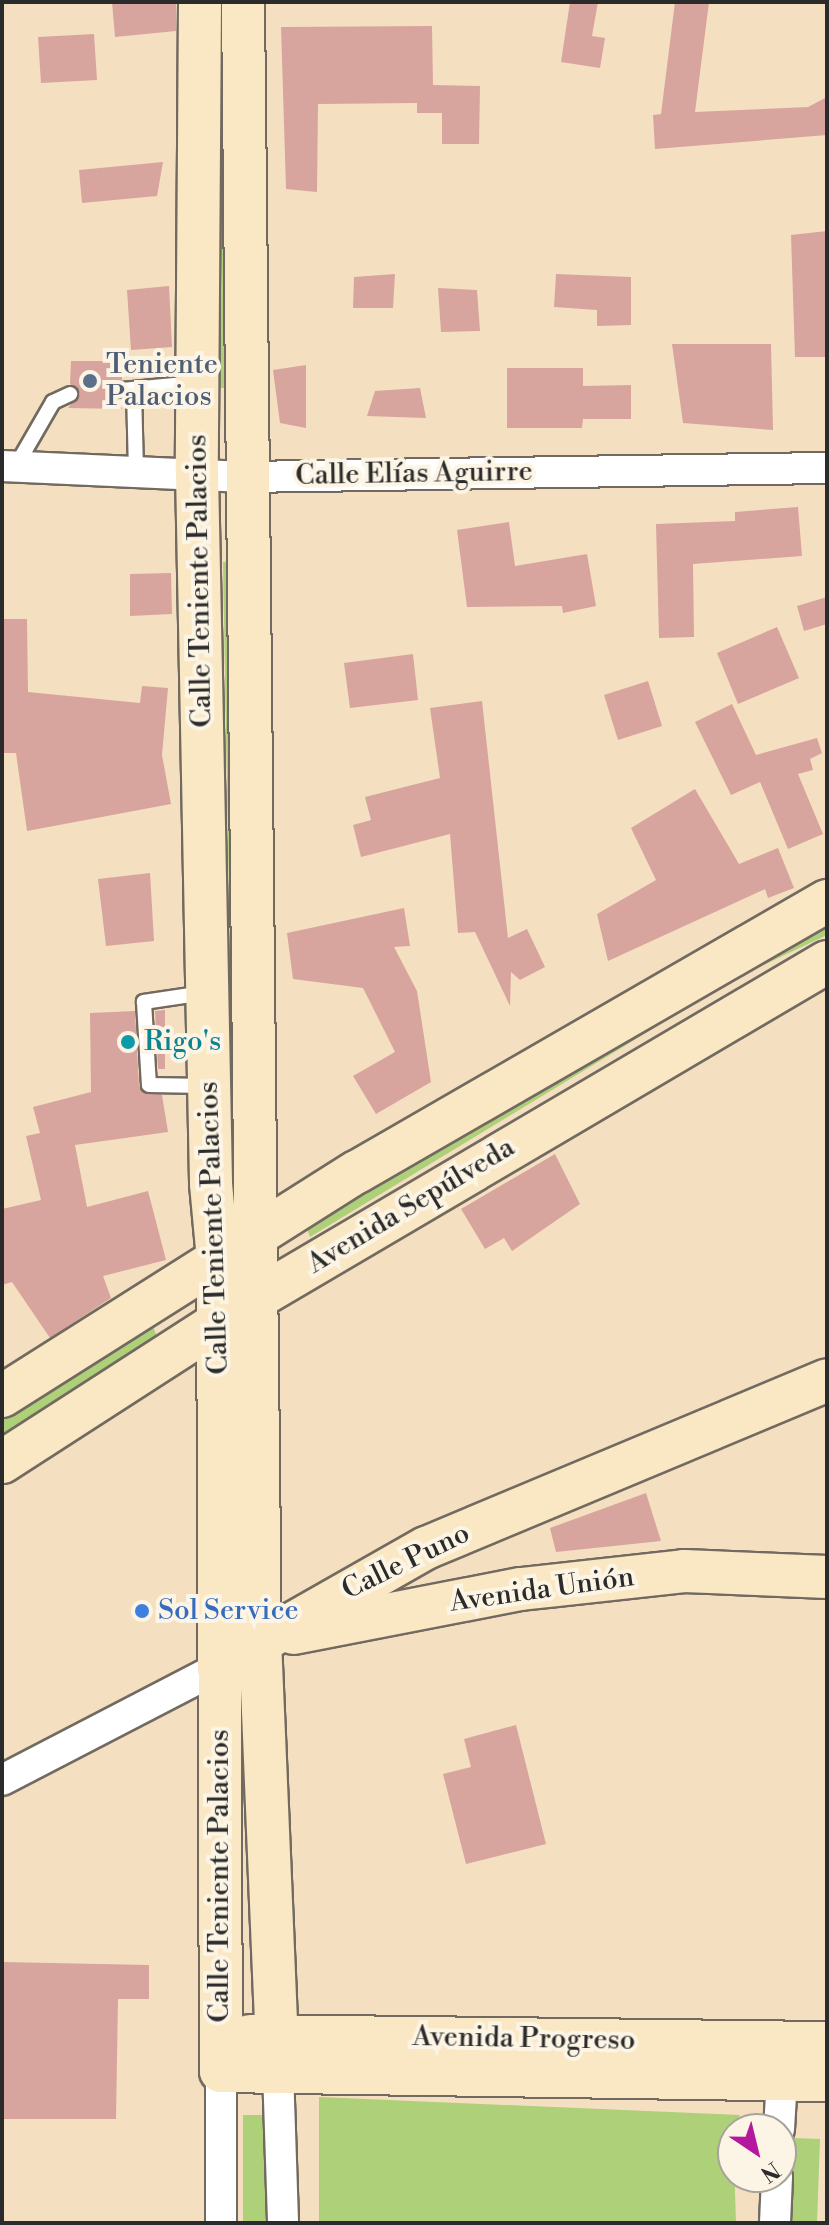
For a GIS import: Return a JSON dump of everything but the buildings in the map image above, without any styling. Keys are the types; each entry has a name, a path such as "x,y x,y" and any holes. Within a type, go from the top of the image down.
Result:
{"main road":[{"name":"Calle Teniente Palacios","path":"200,2 197,472 210,1086 219,1323 220,2053"},
{"name":"Calle Teniente Palacios","path":"243,2 245,477 260,1296 260,1640 276,2053"},
{"name":"Avenida Sepúlveda","path":"2,1396 258,1233 755,936 827,901"},
{"name":"Avenida Sepúlveda","path":"2,1462 260,1296 827,962"},
{"name":"Calle Puno","path":"220,1667 260,1640 426,1548 827,1380"},
{"name":"Avenida Unión","path":"260,1640 521,1589 639,1576 827,1577"},
{"name":"Avenida Progreso","path":"783,2061 827,2043"},
{"name":"Avenida Progreso","path":"220,2053 783,2061 827,2080"}],"street":[{"name":"Calle Elías Aguirre","path":"9,466 197,472 245,477 827,468"},
{"name":"Calle Puno","path":"2,1780 220,1667"},
{"path":"220,2053 221,2223"},
{"path":"276,2053 283,2223"},
{"path":"780,2113 783,2061"},
{"path":"775,2223 776,2193"}],"lane":[{"path":"136,470 128,390 199,382"},
{"path":"9,466 53,402 70,394"},
{"path":"209,993 144,1002 149,1085 210,1086"}],"green space":[{"path":"221,2 231,2 228,388 220,388"},
{"path":"230,561 241,1182 234,1183 223,562"},
{"path":"827,912 827,935 738,977 310,1237 305,1223"},
{"path":"152,1324 158,1339 2,1440 2,1418"},
{"path":"319,2097 717,2114 717,2193 735,2193 736,2223 319,2223"},
{"path":"243,2115 264,2115 270,2223 243,2223"},
{"path":"797,2138 820,2139 817,2223 792,2223 793,2193 797,2193"}],"place":[{"name":"Teniente Palacios","path":"90,381"},
{"name":"Rigo's","path":"128,1042"},
{"name":"Sol Service","path":"142,1611"}]}
